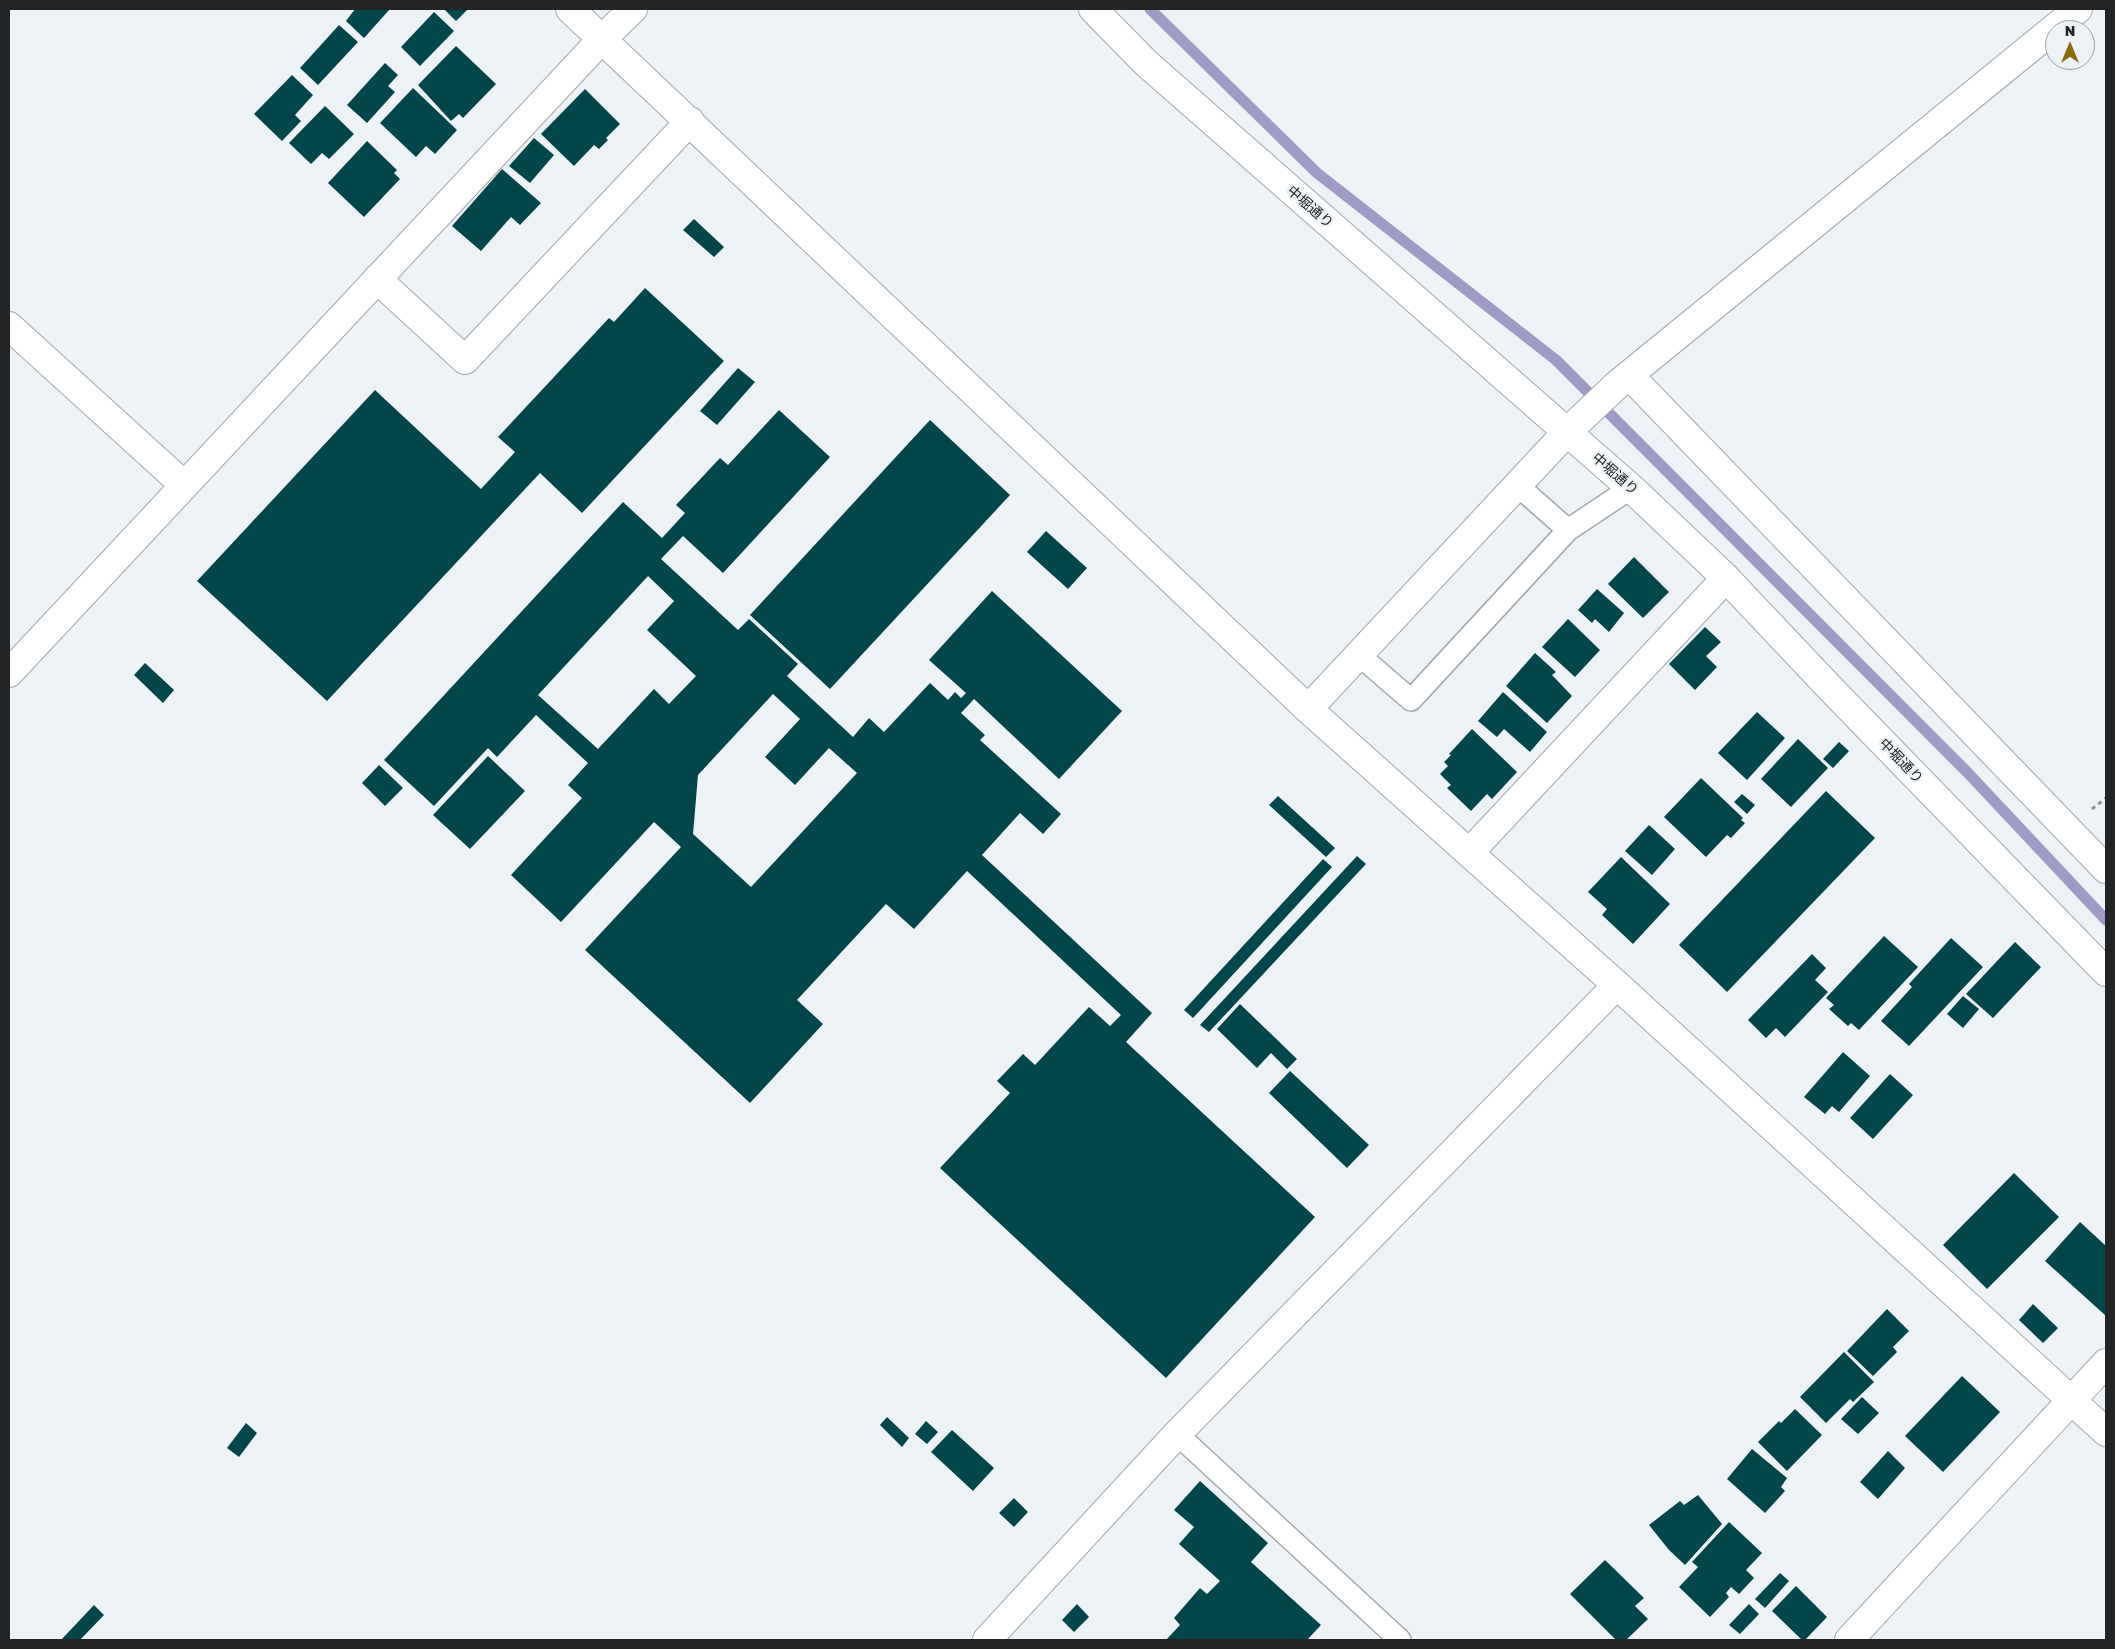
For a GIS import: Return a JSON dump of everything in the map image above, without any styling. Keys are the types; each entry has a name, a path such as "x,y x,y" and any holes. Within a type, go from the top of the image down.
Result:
{"street":[{"path":"570,9 1308,709 1617,985 2106,1432"},
{"path":"9,673 602,39 633,9"},
{"name":"中堀通り","path":"1093,9 1146,63 1576,424 1631,488 1726,578 1830,688 2106,972"},
{"path":"1308,709 1517,485 1576,424 1624,379 2078,9"},
{"path":"378,279 465,360 690,122"},
{"path":"9,326 184,485"},
{"path":"1624,379 2106,869"},
{"path":"1469,853 1726,578"},
{"path":"987,1640 1176,1434 1617,985"},
{"path":"1849,1640 2106,1363"}],"lane":[{"path":"1517,485 1568,530"},
{"path":"1359,655 1411,700 1568,530 1631,488"},
{"path":"1176,1434 1400,1640"}],"building":[{"path":"355,9 390,9 364,38 346,21"},
{"path":"444,9 468,9 456,21"},
{"path":"434,12 454,31 420,66 401,47"},
{"path":"339,25 358,42 318,85 300,68"},
{"path":"456,46 496,84 463,118 459,114 451,121 418,85"},
{"path":"385,63 398,75 388,86 395,92 367,123 347,105"},
{"path":"292,75 313,95 295,115 301,121 282,141 254,114"},
{"path":"413,88 457,130 435,154 426,146 416,157 380,123"},
{"path":"585,89 620,124 606,138 608,140 599,149 594,145 574,166 541,134"},
{"path":"325,106 354,134 329,159 322,153 311,164 289,143"},
{"path":"534,138 554,155 530,183 509,166"},
{"path":"367,141 397,170 394,173 400,179 364,217 328,183"},
{"path":"502,169 541,203 520,225 511,217 481,251 452,226"},
{"path":"694,219 724,247 714,257 683,230"},
{"path":"645,288 724,361 582,513 540,473 327,701 197,581 375,390 481,489 515,452 498,437 609,318 614,322"},
{"path":"738,368 755,382 717,425 700,411"},
{"path":"779,410 830,457 723,573 683,536 661,559 738,630 749,619 798,664 787,676 853,737 869,718 884,732 930,683 948,700 955,692 961,698 966,693 929,660 992,591 1122,711 1059,779 974,699 961,713 985,735 980,740 1061,814 1043,834 1020,813 982,855 1152,1013 1126,1042 1315,1217 1166,1378 940,1168 1010,1093 997,1081 1023,1054 1035,1065 1089,1007 1110,1026 1121,1015 967,871 914,929 886,904 797,1000 823,1024 750,1103 585,950 681,847 654,822 561,922 511,875 582,798 568,785 588,763 536,715 497,757 488,748 434,806 384,760 623,502 662,538 685,513 676,505 720,458 728,465","holes":["648,576 674,601 647,630 696,676 669,704 654,689 598,749 538,695","773,694 800,719 765,757 795,785 829,748 857,773 751,887 693,834 698,775"]},
{"path":"930,420 1010,495 830,689 750,615"},
{"path":"1046,531 1087,568 1068,589 1027,552"},
{"path":"1634,557 1669,592 1643,618 1608,584"},
{"path":"1597,589 1624,613 1609,632 1595,619 1592,623 1578,610"},
{"path":"1568,619 1600,650 1575,677 1542,647"},
{"path":"1705,627 1721,642 1706,656 1717,667 1695,690 1669,664"},
{"path":"1535,653 1556,672 1552,675 1572,696 1547,723 1506,686"},
{"path":"145,663 174,690 163,703 134,675"},
{"path":"1503,692 1547,732 1530,752 1504,729 1497,737 1478,721"},
{"path":"1757,712 1785,738 1747,780 1718,753"},
{"path":"1472,729 1517,772 1492,799 1487,794 1471,811 1447,788 1451,785 1440,774 1448,766 1444,762 1451,755 1449,754"},
{"path":"1798,739 1828,768 1791,807 1761,779"},
{"path":"1839,742 1849,751 1833,768 1823,759"},
{"path":"488,756 525,791 470,849 433,815"},
{"path":"379,765 403,788 385,806 362,783"},
{"path":"1701,778 1743,818 1741,820 1745,823 1731,838 1727,835 1706,857 1664,817"},
{"path":"1826,791 1875,838 1727,992 1679,945"},
{"path":"1742,794 1755,805 1747,814 1734,802"},
{"path":"1278,796 1335,848 1326,857 1269,805"},
{"path":"1649,825 1675,849 1652,875 1625,851"},
{"path":"1357,856 1366,864 1209,1032 1200,1025"},
{"path":"1621,857 1670,904 1633,944 1602,915 1607,909 1588,892"},
{"path":"1323,859 1332,867 1193,1018 1184,1010"},
{"path":"1884,936 1918,967 1859,1030 1851,1023 1848,1026 1829,1009 1834,1005 1826,998"},
{"path":"1951,938 1983,967 1909,1046 1881,1021 1912,987 1909,984"},
{"path":"2015,942 2041,967 1993,1018 1966,994"},
{"path":"1812,954 1826,968 1815,980 1828,992 1785,1037 1776,1028 1766,1038 1748,1020"},
{"path":"1963,996 1979,1009 1963,1028 1947,1014"},
{"path":"1240,1004 1297,1059 1287,1069 1271,1053 1257,1068 1217,1029"},
{"path":"1843,1052 1870,1076 1839,1112 1832,1106 1825,1114 1804,1097"},
{"path":"1290,1071 1369,1145 1347,1168 1269,1093"},
{"path":"1890,1074 1913,1095 1873,1139 1850,1118"},
{"path":"2014,1173 2059,1217 1987,1289 1943,1245"},
{"path":"2080,1222 2106,1246 2105,1315 2045,1261"},
{"path":"2033,1304 2058,1328 2043,1343 2019,1320"},
{"path":"1887,1309 1909,1331 1893,1347 1897,1352 1873,1376 1847,1351"},
{"path":"1844,1352 1874,1382 1853,1402 1850,1399 1826,1423 1800,1397"},
{"path":"1962,1376 2000,1412 1943,1472 1905,1436"},
{"path":"1862,1397 1879,1413 1858,1434 1841,1419"},
{"path":"1795,1409 1822,1435 1787,1471 1758,1442 1779,1421 1781,1423"},
{"path":"887,1417 909,1438 902,1447 880,1425"},
{"path":"926,1421 938,1432 927,1444 915,1434"},
{"path":"246,1423 257,1433 239,1457 227,1448"},
{"path":"952,1430 994,1468 973,1491 931,1452"},
{"path":"1752,1449 1787,1478 1781,1487 1785,1491 1765,1513 1727,1479"},
{"path":"1888,1451 1905,1468 1878,1499 1860,1482"},
{"path":"1200,1481 1268,1543 1251,1562 1321,1625 1307,1640 1166,1640 1180,1625 1174,1618 1200,1588 1207,1594 1220,1581 1179,1544 1194,1527 1174,1510"},
{"path":"1698,1495 1722,1524 1685,1565 1669,1550 1649,1525 1680,1501 1684,1505"},
{"path":"1014,1498 1028,1512 1014,1527 999,1513"},
{"path":"1729,1522 1762,1553 1746,1570 1754,1578 1739,1594 1731,1587 1726,1593 1729,1597 1710,1617 1679,1587 1698,1567 1692,1562"},
{"path":"1605,1560 1644,1598 1635,1606 1648,1619 1626,1640 1616,1640 1570,1594"},
{"path":"1780,1573 1789,1581 1765,1608 1755,1599"},
{"path":"1796,1586 1827,1617 1805,1640 1802,1640 1772,1611"},
{"path":"1077,1604 1089,1617 1074,1632 1062,1620"},
{"path":"1749,1604 1759,1614 1740,1634 1729,1625"},
{"path":"94,1605 104,1615 80,1640 61,1640"}],"waterway":[{"path":"1150,9 1317,173 1556,360 1968,773 2106,920"}]}
